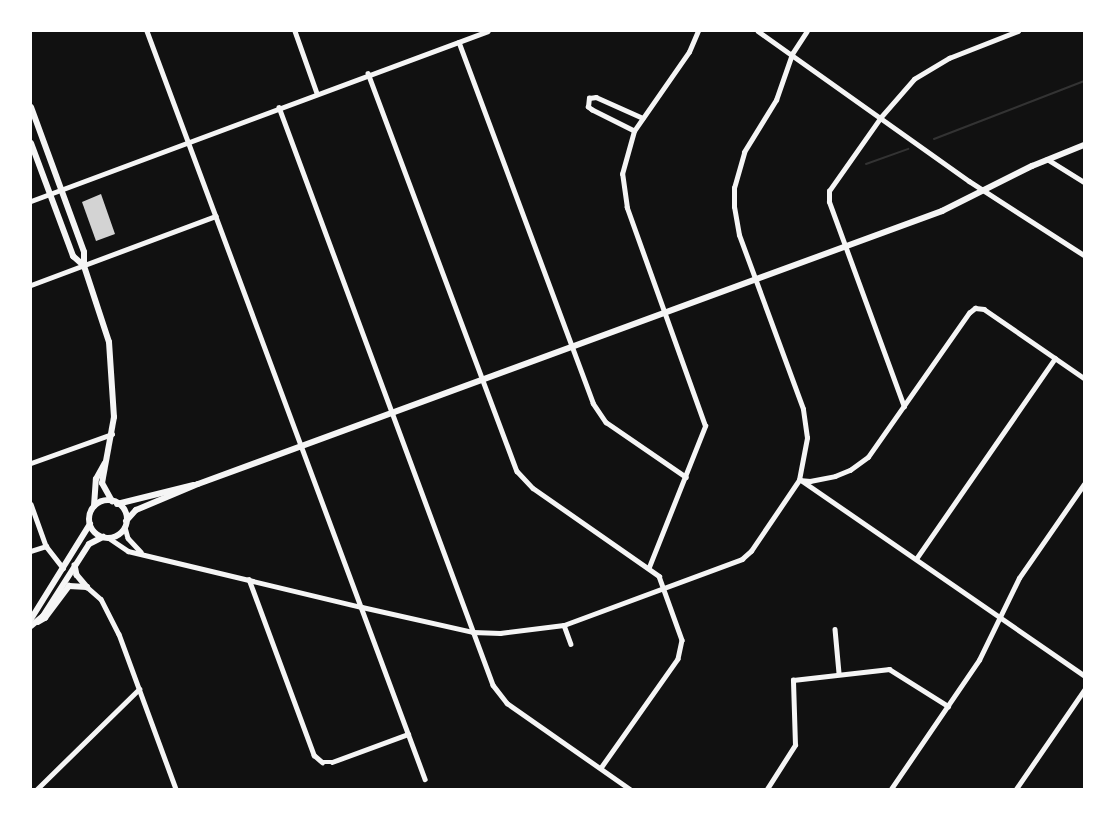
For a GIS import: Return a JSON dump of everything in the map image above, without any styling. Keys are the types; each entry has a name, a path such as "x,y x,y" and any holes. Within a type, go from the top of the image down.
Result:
{"main road":[{"path":"32,109 84,252 84,266 109,342 115,395 112,434 102,483 115,503 123,509 125,524"},
{"path":"31,143 73,256 84,266"},
{"path":"33,623 89,544 120,533 136,510 198,484 942,211 1047,159 1084,145"},
{"path":"33,623 90,524 94,506 96,479 106,462"},
{"path":"94,506 198,484"},
{"path":"90,524 106,538"}],"street":[{"path":"148,31 425,779"},
{"path":"294,31 317,92"},
{"path":"31,201 317,92 487,31"},
{"path":"649,567 705,426 622,190 624,158 634,131 689,52 698,31"},
{"path":"758,31 986,190 1084,255"},
{"path":"106,538 128,551 473,632 524,632 564,625 742,559 751,551 800,480 807,438 803,409 739,235 734,207 734,188 744,152 776,100 792,54 807,31"},
{"path":"904,406 828,202 829,191 881,117 902,91 931,68 1018,31"},
{"path":"458,42 598,413 686,477"},
{"path":"368,74 482,380 521,476 649,567 664,588 682,649 601,768"},
{"path":"634,131 592,110 588,107 589,98 596,97 643,118"},
{"path":"278,107 473,632 499,696 630,789"},
{"path":"1047,159 1084,182"},
{"path":"31,285 216,216"},
{"path":"800,480 827,478 860,464 875,449 969,313 975,308 984,309 1084,378"},
{"path":"916,559 1055,358"},
{"path":"31,463 112,434"},
{"path":"800,480 1084,675"},
{"path":"891,789 979,660 1019,578 1084,484"},
{"path":"31,504 46,546 63,568"},
{"path":"125,524 128,538 142,553"},
{"path":"31,551 46,546"},
{"path":"75,565 77,574 111,615 176,789"},
{"path":"249,579 314,755 322,762 332,762 408,734"},
{"path":"33,623 46,618 69,586 87,586"},
{"path":"564,625 571,644"},
{"path":"835,629 839,673"},
{"path":"766,789 795,745 794,680 839,673 889,669 948,706"},
{"path":"37,789 139,689"},
{"path":"1016,789 1084,690"}],"building":[{"path":"101,194 115,234 96,241 82,202"}],"waterway":[{"path":"934,139 1084,81"},
{"path":"866,164 908,149"}]}
